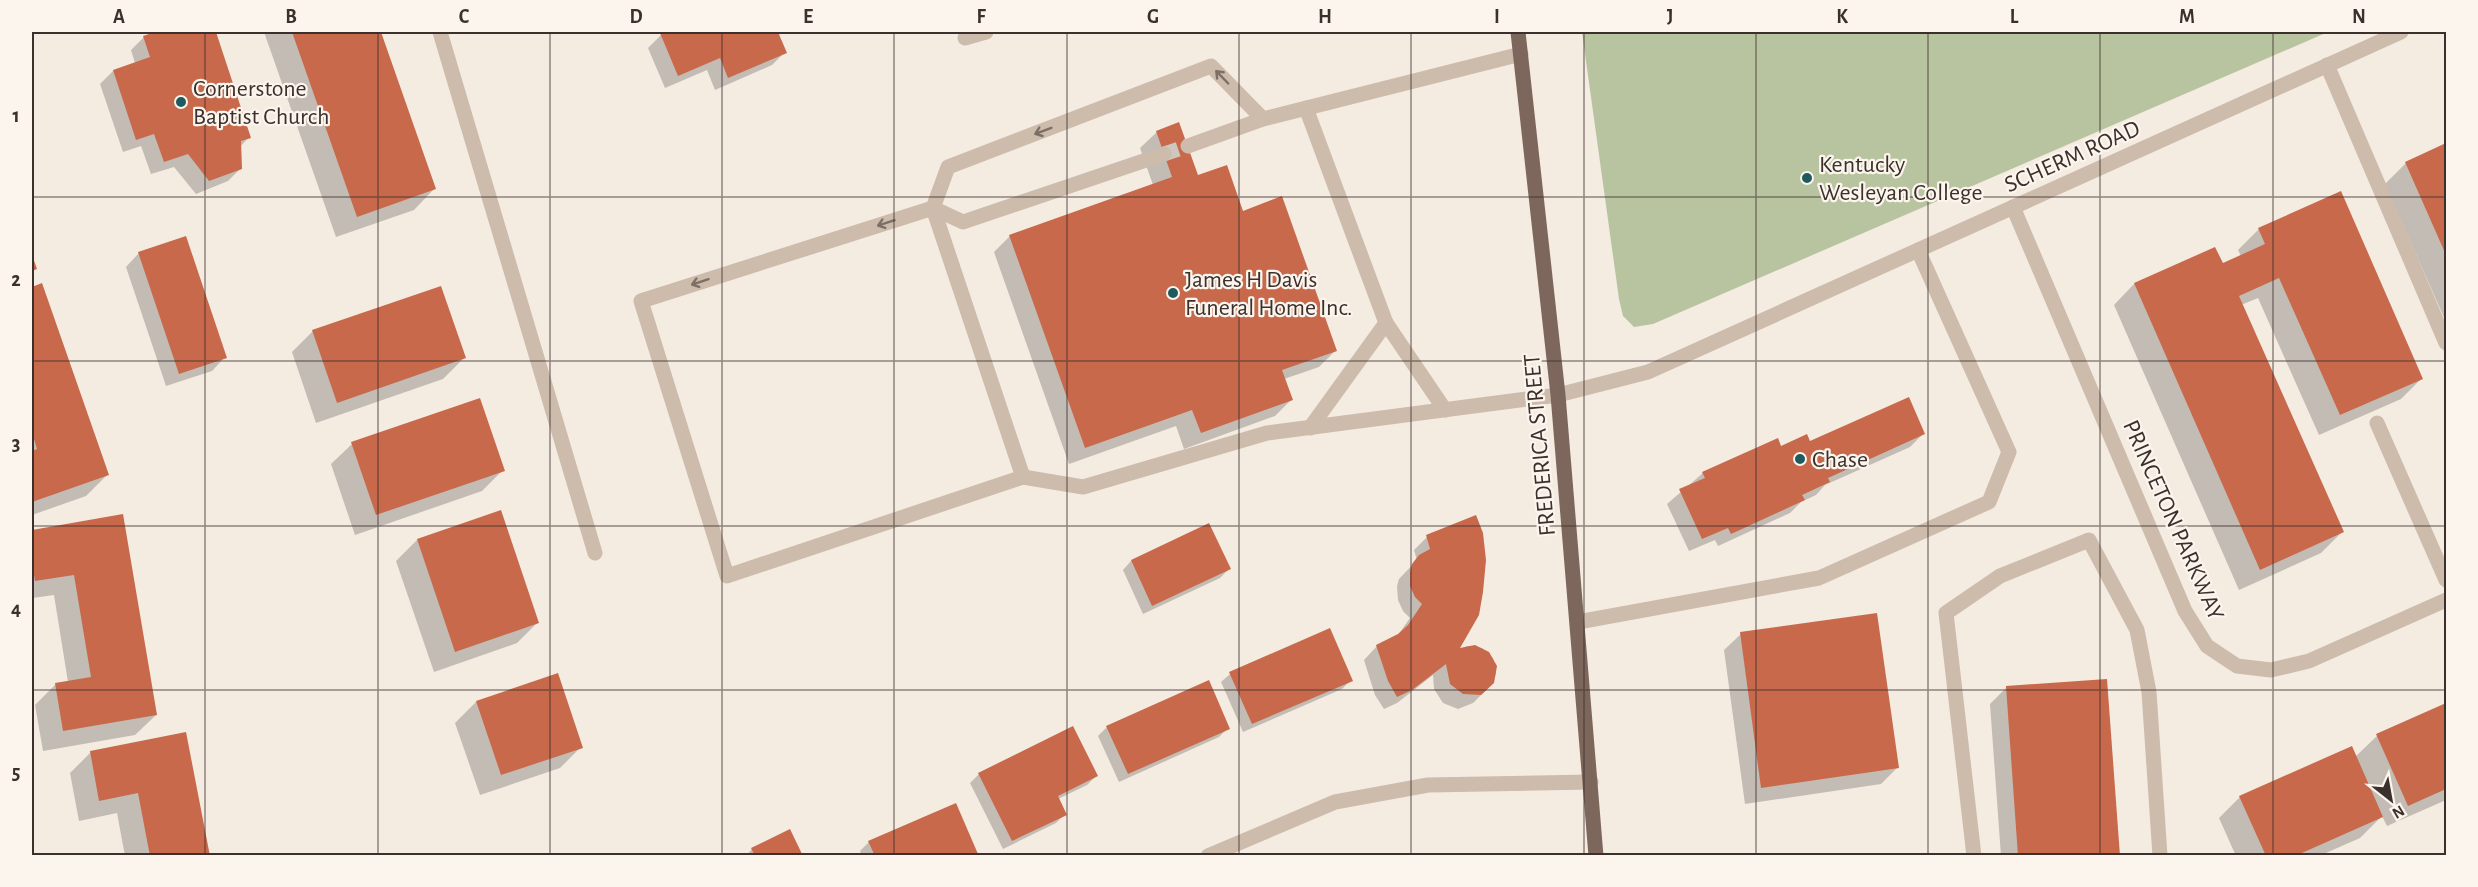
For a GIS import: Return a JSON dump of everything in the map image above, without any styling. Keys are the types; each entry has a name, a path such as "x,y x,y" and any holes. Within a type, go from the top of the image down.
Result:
{"main road":[{"name":"FREDERICA STREET","path":"1518,32 1558,394 1596,855"}],"street":[{"path":"440,32 595,553"},
{"path":"965,38 986,32"},
{"name":"SCHERM ROAD","path":"1023,477 1083,487 1267,434 1558,394 1648,372 2401,32"},
{"path":"1188,146 1263,119 1521,54"},
{"path":"2328,65 2446,343"},
{"path":"1164,154 963,222 933,208 641,301 727,576 1023,477 933,208 948,167 1211,66 1263,119"},
{"path":"1306,108 1386,323 1445,410"},
{"name":"PRINCETON PARKWAY","path":"2013,207 2185,611 2207,646 2237,666 2271,670 2309,661 2446,600"},
{"path":"1578,622 1819,578 1989,502 2009,452 1918,250"},
{"path":"1310,428 1386,323"},
{"path":"2377,423 2446,580"},
{"path":"1974,855 1946,613 2000,576 2089,540 2136,630 2150,693 2160,855"},
{"path":"1208,855 1335,802 1428,785 1591,782"}],"green space":[{"name":"Kentucky Wesleyan College","path":"1582,32 2328,32 1653,324 1634,327 1623,316 1619,299"}],"building":[{"name":"Cornerstone Baptist Church","path":"155,32 216,32 251,138 241,141 242,169 209,181 188,154 164,162 154,134 136,140 113,70 150,57 143,36"},
{"path":"292,32 381,32 436,189 357,217"},
{"path":"778,32 787,53 728,78 720,58 678,76 660,33"},
{"name":"James H Davis Funeral Home Inc.","path":"1179,122 1198,175 1227,165 1243,211 1282,196 1337,351 1282,370 1293,400 1201,433 1192,410 1085,448 1009,235 1172,177 1156,131"},
{"path":"2446,143 2446,255 2405,162"},
{"path":"2341,191 2423,379 2340,415 2279,278 2239,296 2344,532 2260,570 2134,283 2215,247 2223,263 2265,244 2258,228"},
{"path":"186,236 227,358 179,374 138,252"},
{"path":"32,255 37,269 32,271"},
{"path":"42,283 109,475 32,502 32,451 37,449 32,432 32,287"},
{"path":"441,286 466,358 337,403 312,330"},
{"name":"Chase","path":"1909,397 1925,434 1828,478 1830,482 1802,495 1805,500 1731,534 1728,528 1702,539 1679,489 1705,478 1702,472 1778,438 1781,446 1807,434 1810,441"},
{"path":"480,398 505,471 376,515 351,442"},
{"path":"501,510 539,623 455,652 417,539"},
{"path":"123,514 157,715 63,731 55,683 91,677 74,575 35,581 32,561 32,530"},
{"path":"1476,515 1483,533 1486,560 1483,592 1479,615 1460,648 1475,645 1489,652 1497,666 1494,683 1481,695 1463,694 1450,684 1446,664 1412,690 1397,697 1388,681 1376,645 1398,634 1408,625 1422,604 1415,597 1410,586 1410,572 1412,564 1419,555 1430,549 1426,535"},
{"path":"1209,523 1231,569 1152,606 1131,560"},
{"path":"1877,613 1899,768 1761,788 1740,632"},
{"path":"1330,628 1353,681 1252,724 1229,672"},
{"path":"558,673 583,748 501,775 476,701"},
{"path":"2107,679 2120,856 2018,856 2006,686"},
{"path":"1209,680 1230,729 1128,774 1106,726"},
{"path":"2446,703 2446,789 2408,806 2376,734"},
{"path":"1073,726 1098,776 1058,796 1067,815 1012,841 978,773"},
{"path":"186,732 210,856 150,856 138,793 99,801 90,751"},
{"path":"2352,746 2383,817 2295,856 2266,856 2239,796"},
{"path":"956,803 978,854 875,856 868,841"},
{"path":"790,829 803,856 755,856 751,848"}],"tunnel":[{"path":"1164,154 1188,146"}],"place":[{"name":"Cornerstone Baptist Church","path":"181,102"},
{"name":"Kentucky Wesleyan College","path":"1807,178"},
{"name":"James H Davis Funeral Home Inc.","path":"1173,293"},
{"name":"Chase","path":"1800,459"}]}
